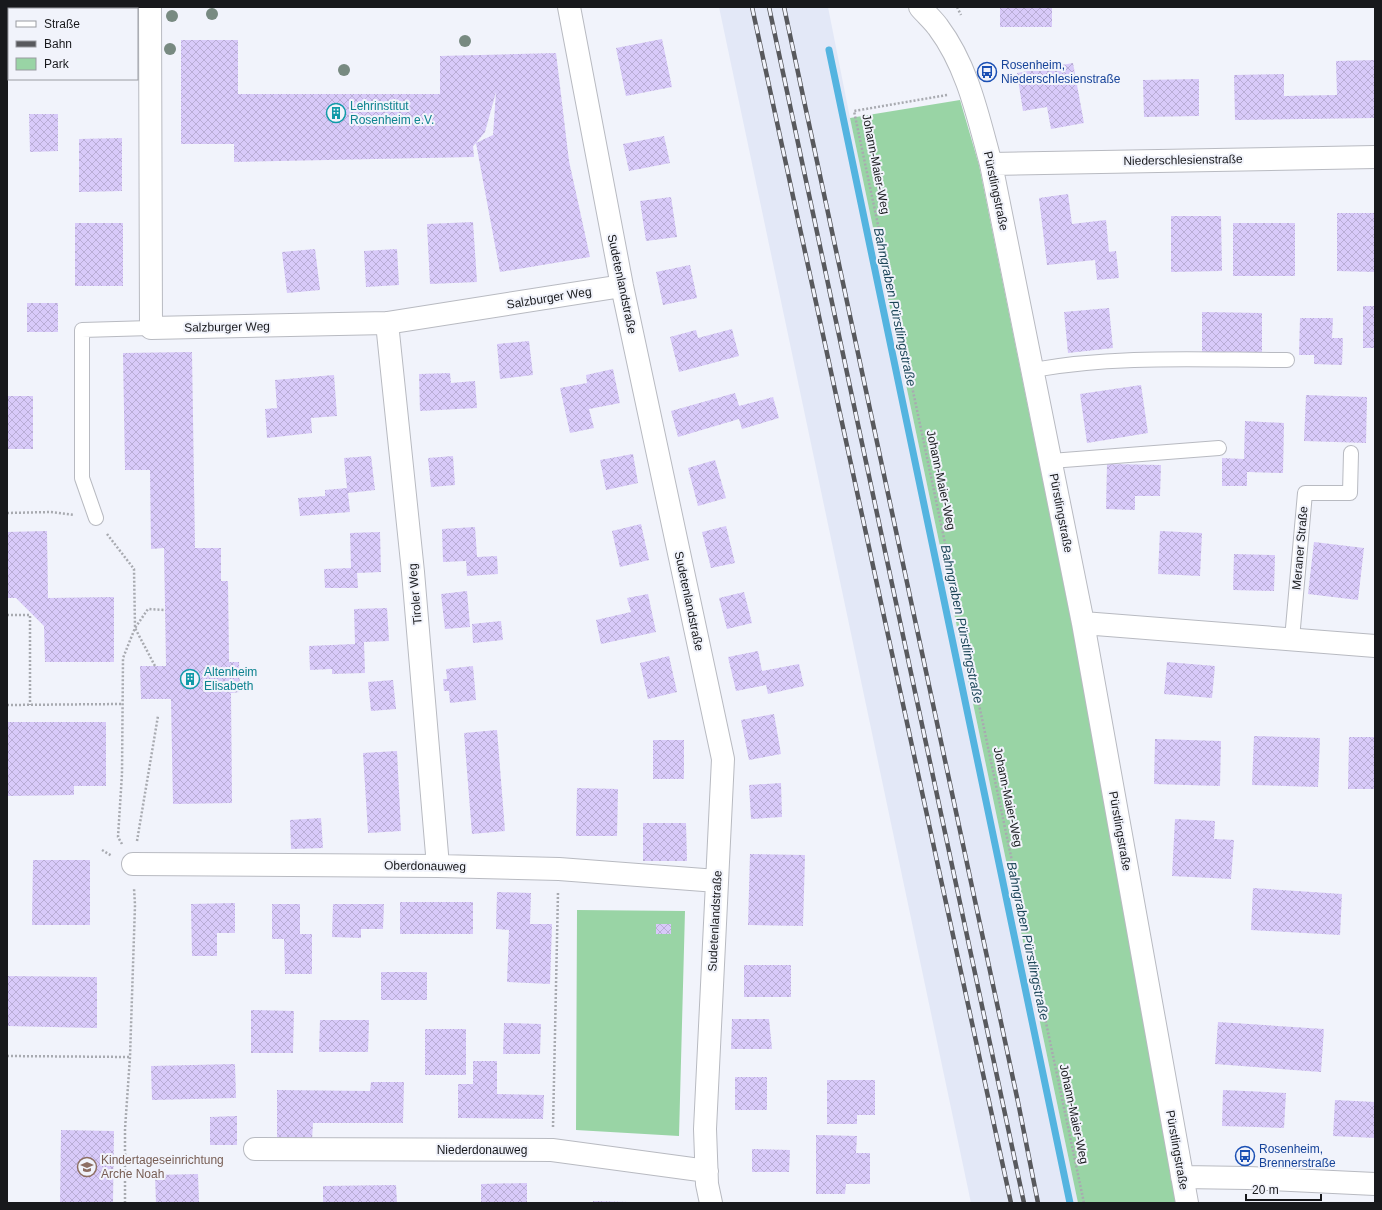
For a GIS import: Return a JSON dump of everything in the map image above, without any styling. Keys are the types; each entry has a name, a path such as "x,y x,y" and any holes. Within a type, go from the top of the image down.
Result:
{"street":[{"path":"150,7 151,328"},
{"name":"Sudetenlandstraße","path":"569,7 622,286 723,759 705,1130 707,1171 711,1203"},
{"name":"Pürstlingstraße","path":"920,7 938,27 958,59 971,91 991,164 1083,624 1187,1203"},
{"name":"Niederschlesienstraße","path":"991,164 1375,157"},
{"name":"Salzburger Weg","path":"151,328 387,323 622,286"},
{"name":"Tiroler Weg","path":"387,323 414,572 438,866"},
{"path":"1083,624 1375,646"},
{"name":"Oberdonauweg","path":"133,864 438,866 559,869 717,881"},
{"name":"Niederdonauweg","path":"255,1149 552,1150 707,1171"},
{"path":"1182,1177 1248,1178 1375,1184"}],"lane":[{"path":"96,518 82,478 82,330 151,328"},
{"path":"1032,370 1055,366 1126,360 1287,360"},
{"name":"Pürstlingstraße","path":"1051,460 1219,448"},
{"name":"Meraner Straße","path":"1292,639 1305,493 1350,493 1352,453"}],"path":[{"name":"Johann-Maier-Weg","path":"971,91 854,111 1084,1203"},
{"path":"7,513 51,512 96,518 134,569 135,628 155,666"},
{"path":"133,864 118,837 122,774 123,658 135,628 148,609 165,610"},
{"path":"7,615 30,615 30,705"},
{"path":"7,705 122,704"},
{"path":"125,1203 125,1130 130,1057 135,905 133,864 158,716"},
{"path":"552,1150 559,869"},
{"path":"7,1056 130,1057"}],"shaded area":[{"path":"719,7 828,7 1078,1203 971,1203"}],"green space":[{"path":"960,100 979,165 1072,625 1177,1203 1078,1203 850,118"},
{"path":"577,910 685,911 679,1136 576,1130"}],"building":[{"path":"1000,7 1052,7 1052,27 1000,27"},
{"path":"662,39 672,87 626,96 616,48"},
{"name":"Lehrinstitut Rosenheim e.V.","path":"181,40 238,40 238,94 440,94 440,56 556,53 569,161 590,257 500,272 476,143 473,146 474,157 234,162 234,144 181,144","holes":["496,92 493,135 476,143 485,132"]},
{"path":"1375,60 1375,118 1235,120 1234,75 1284,74 1284,96 1337,95 1336,61"},
{"path":"1073,63 1084,123 1051,129 1047,107 1023,111 1017,73"},
{"path":"1199,79 1199,116 1144,117 1143,80"},
{"path":"29,114 58,114 58,151 30,152"},
{"path":"664,136 670,163 629,171 623,144"},
{"path":"122,138 122,191 79,192 79,139"},
{"path":"1068,194 1072,224 1106,220 1109,252 1116,251 1119,278 1097,280 1095,260 1047,265 1039,198"},
{"path":"671,197 677,237 646,241 640,201"},
{"path":"1337,213 1375,213 1375,272 1337,271"},
{"path":"1171,216 1221,216 1222,271 1171,272"},
{"path":"473,222 477,282 430,284 427,224"},
{"path":"75,223 123,223 123,286 75,286"},
{"path":"1233,223 1295,223 1295,276 1233,276"},
{"path":"315,249 320,290 287,293 282,252"},
{"path":"397,249 399,285 366,287 364,251"},
{"path":"690,265 697,298 663,305 656,272"},
{"path":"27,303 58,303 58,332 27,332"},
{"path":"1363,306 1375,306 1375,348 1363,348"},
{"path":"1109,308 1113,348 1068,353 1064,312"},
{"path":"1202,312 1262,313 1262,353 1202,352"},
{"path":"1300,318 1333,318 1332,338 1343,338 1342,365 1314,364 1314,355 1299,355"},
{"path":"732,329 739,356 679,372 670,337 696,330 698,338"},
{"path":"529,341 533,375 500,379 497,344"},
{"path":"192,352 195,548 221,548 221,581 228,581 229,662 239,662 240,692 231,693 232,803 173,804 171,699 141,699 140,666 166,666 164,548 151,549 150,470 125,470 123,353"},
{"path":"613,369 620,403 589,409 594,428 570,433 560,388 587,383 586,375"},
{"path":"450,373 451,383 475,381 477,408 420,411 419,374"},
{"path":"334,375 337,416 311,418 312,433 267,438 265,409 277,408 275,380"},
{"path":"1141,385 1148,433 1087,443 1080,394"},
{"path":"735,393 739,406 773,397 779,418 742,429 739,419 678,437 671,411"},
{"path":"1306,395 1367,397 1366,443 1304,441"},
{"path":"7,396 33,396 33,449 7,449"},
{"path":"1245,421 1284,423 1283,473 1247,472 1247,486 1222,486 1222,458 1244,459"},
{"path":"633,454 638,483 606,490 600,460"},
{"path":"371,456 375,490 348,493 350,512 300,516 298,498 325,496 325,490 347,488 344,458"},
{"path":"453,456 455,485 431,487 428,458"},
{"path":"715,460 726,498 698,506 688,468"},
{"path":"1107,464 1161,465 1160,496 1135,496 1135,510 1106,509"},
{"path":"641,524 649,560 620,567 612,531"},
{"path":"726,526 735,563 711,568 702,532"},
{"path":"475,527 477,557 497,556 498,574 467,576 466,561 443,562 442,529"},
{"path":"47,531 48,598 114,597 114,662 45,662 44,626 16,598 7,598 7,532"},
{"path":"1160,531 1202,533 1200,576 1158,574"},
{"path":"380,532 381,572 357,573 358,588 325,588 324,569 351,568 350,533"},
{"path":"1314,542 1364,548 1358,600 1308,594"},
{"path":"1234,554 1275,555 1274,591 1233,590"},
{"path":"467,591 470,627 445,629 441,594"},
{"path":"744,592 752,623 727,629 719,598"},
{"path":"648,594 656,632 601,644 596,620 631,612 627,598"},
{"path":"387,608 389,641 364,642 365,673 332,674 332,669 310,670 309,646 355,644 354,609"},
{"path":"501,621 503,640 473,643 472,624"},
{"path":"758,651 762,671 799,664 804,686 768,694 766,685 736,691 728,657"},
{"path":"669,656 677,692 648,699 640,663"},
{"path":"1167,662 1215,666 1212,698 1164,694"},
{"path":"473,666 476,700 450,703 449,691 444,691 443,679 447,679 446,669"},
{"path":"393,680 396,709 371,711 368,682"},
{"path":"774,714 781,754 749,760 741,720"},
{"path":"7,722 106,722 106,786 74,786 74,795 7,796"},
{"path":"497,730 505,831 472,834 464,733"},
{"path":"1254,736 1320,738 1318,787 1252,785"},
{"path":"1349,737 1375,737 1375,789 1348,789"},
{"path":"1155,739 1221,741 1220,786 1154,784"},
{"path":"653,740 684,740 684,779 653,779"},
{"path":"397,751 401,831 368,833 363,753"},
{"path":"781,783 782,817 751,819 749,785"},
{"path":"577,788 618,789 617,836 576,836"},
{"path":"321,818 323,848 291,849 290,820"},
{"path":"1175,819 1215,821 1214,839 1234,840 1231,879 1172,876"},
{"path":"643,823 686,823 687,861 643,861"},
{"path":"750,854 805,855 803,926 748,925"},
{"path":"33,860 90,860 90,925 32,925"},
{"path":"1253,888 1342,894 1340,935 1251,930"},
{"path":"497,892 531,893 530,924 552,924 550,984 507,982 509,930 496,929"},
{"path":"400,902 473,902 473,934 400,934"},
{"path":"235,903 235,933 217,933 217,956 192,956 191,904"},
{"path":"272,904 300,904 300,934 312,934 312,974 285,974 284,939 272,939"},
{"path":"333,904 384,904 383,929 361,929 361,938 332,937"},
{"path":"656,924 671,924 671,934 656,934"},
{"path":"744,965 791,965 791,997 744,997"},
{"path":"381,972 427,972 427,1000 381,1000"},
{"path":"7,976 97,977 97,1028 7,1026"},
{"path":"251,1010 294,1011 293,1053 251,1053"},
{"path":"732,1019 769,1019 772,1049 731,1049"},
{"path":"320,1020 369,1020 368,1052 319,1052"},
{"path":"1218,1022 1324,1029 1321,1072 1215,1064"},
{"path":"504,1023 541,1024 540,1054 503,1054"},
{"path":"425,1029 466,1029 466,1075 425,1075"},
{"path":"473,1061 497,1061 497,1094 544,1095 543,1119 458,1118 458,1084 473,1084"},
{"path":"235,1064 236,1098 152,1100 151,1066"},
{"path":"735,1077 767,1077 767,1110 735,1110"},
{"path":"827,1080 875,1080 875,1115 857,1115 857,1124 827,1124"},
{"path":"371,1082 404,1082 403,1123 313,1123 312,1140 277,1140 277,1090 370,1091"},
{"path":"1223,1090 1286,1093 1284,1128 1222,1126"},
{"path":"1335,1100 1375,1102 1375,1138 1333,1136"},
{"path":"237,1116 237,1145 210,1145 210,1117"},
{"name":"Kindertageseinrichtung Arche Noah","path":"61,1130 114,1131 113,1203 60,1203"},
{"path":"816,1135 857,1136 856,1153 870,1153 870,1184 846,1184 845,1194 816,1194"},
{"path":"752,1149 790,1150 789,1172 752,1172"},
{"path":"198,1174 199,1203 156,1203 155,1175"},
{"path":"527,1183 527,1203 481,1203 481,1184"},
{"path":"396,1185 397,1203 323,1203 323,1186"},
{"path":"593,1201 631,1202 631,1203 593,1203"}],"waterway":[{"name":"Bahngraben Pürstlingstraße","path":"829,50 1070,1203"}],"railway":[{"path":"752,7 1011,1203"},
{"path":"769,7 1024,1203"},
{"path":"784,7 1018,1102 1038,1203"}],"place":[{"name":"Rosenheim, Niederschlesienstraße","path":"987,72"},
{"name":"Lehrinstitut Rosenheim e.V.","path":"336,113"},
{"name":"Altenheim Elisabeth","path":"190,679"},
{"name":"Rosenheim, Brennerstraße","path":"1245,1156"},
{"name":"Kindertageseinrichtung Arche Noah","path":"87,1167"}]}
